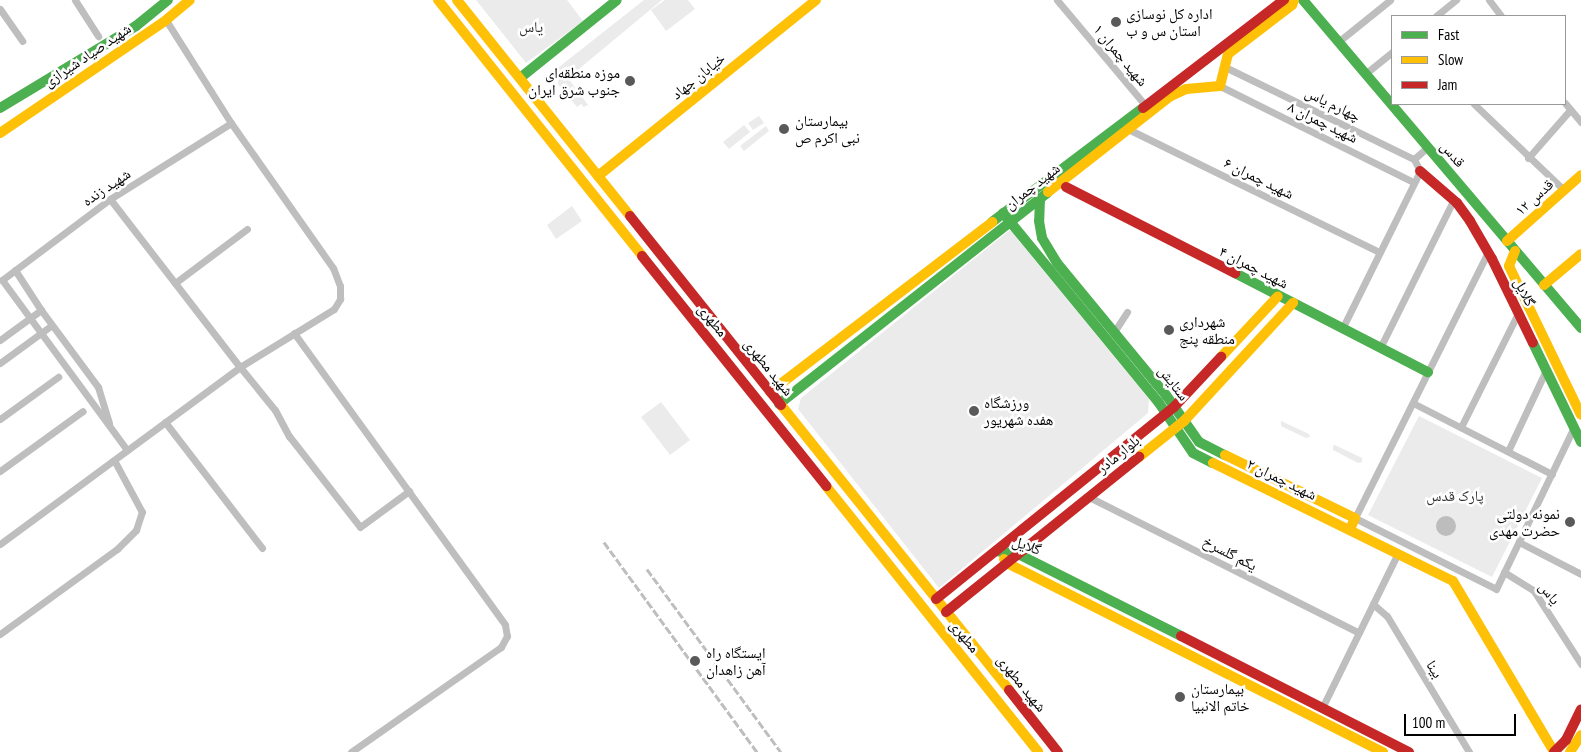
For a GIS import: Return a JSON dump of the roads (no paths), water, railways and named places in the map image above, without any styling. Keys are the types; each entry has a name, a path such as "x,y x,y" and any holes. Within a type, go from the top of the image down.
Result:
{"street":[{"path":"75,0 98,36"},
{"name":"شهید صیاد شیرازی","path":"0,108 136,26 168,0"},
{"name":"شهید صیاد شیرازی","path":"0,133 166,20 190,0"},
{"name":"مطهری","path":"438,0 1038,752"},
{"name":"شهید مطهری","path":"458,0 1058,752"},
{"path":"506,84 617,0"},
{"name":"خیابان جهاد","path":"598,176 816,0"},
{"name":"شهید چمران ۱","path":"1057,0 1145,105"},
{"name":"شهید چمران","path":"770,392 1284,0"},
{"path":"1220,86 1228,54 1292,5 1294,0"},
{"name":"قدس","path":"1303,0 1391,103"},
{"path":"1338,42 1390,0"},
{"path":"1437,15 1456,0"},
{"path":"1489,0 1500,15"},
{"path":"0,8 22,41"},
{"path":"0,544 240,367 334,309 340,299 340,286 333,268 231,123 166,20"},
{"path":"1366,74 1391,53"},
{"name":"چهارم یاس","path":"1225,67 1414,159"},
{"name":"شهید چمران","path":"779,404 1169,97 1186,89 1220,86"},
{"name":"شهید چمران ۸","path":"1220,86 1413,182"},
{"path":"1566,104 1581,122"},
{"name":"قدس","path":"1392,105 1581,328"},
{"path":"1475,105 1528,158 1564,190"},
{"path":"1528,158 1570,110"},
{"name":"شهید زنده","path":"30,318 2,280 110,199 231,123"},
{"name":"شهید چمران ۶","path":"1128,129 1379,252"},
{"path":"1342,329 1420,171 1414,159 1428,147"},
{"name":"گلایل","path":"1420,171 1454,199 1470,221 1488,252 1581,442"},
{"name":"قدس ۱۲","path":"1507,241 1581,175"},
{"name":"شهید چمران ۴","path":"1066,187 1428,372"},
{"name":"ستایش","path":"1040,198 1039,221 1042,238 1057,263 1114,332 1179,424 1199,442 1355,518"},
{"path":"110,199 240,367 276,410 289,436 360,527 409,491"},
{"path":"1380,348 1454,199"},
{"path":"1003,214 1170,410"},
{"path":"176,283 247,229"},
{"name":"گلایل","path":"1515,251 1508,266 1581,415"},
{"path":"1350,529 1488,252"},
{"path":"1544,285 1581,254"},
{"path":"15,270 41,310 98,387 111,428"},
{"name":"بلوار مادر","path":"936,599 1170,410 1278,296"},
{"name":"بلوار مادر","path":"946,612 1179,424 1293,303"},
{"path":"0,340 41,310"},
{"path":"1114,332 1127,312"},
{"path":"1461,428 1518,312"},
{"path":"30,318 127,450"},
{"path":"0,363 52,325"},
{"path":"294,333 505,625 507,636 501,647 351,752"},
{"path":"68,369 79,361"},
{"path":"1508,451 1546,370"},
{"path":"0,419 58,376"},
{"path":"1413,403 1552,474"},
{"path":"0,472 83,411"},
{"path":"165,422 262,548"},
{"name":"شهید چمران ۲","path":"1179,424 1194,453 1398,552 1453,581 1554,752"},
{"path":"1355,518 1496,589 1574,427"},
{"path":"0,634 117,549 136,530 142,512 114,460"},
{"path":"1073,489 1089,497"},
{"name":"یکم گلسرخ","path":"1089,497 1359,633"},
{"path":"1519,542 1581,574"},
{"name":"گلایل","path":"996,551 1018,554 1409,752"},
{"name":"گلایل","path":"996,551 1008,562 1383,752"},
{"path":"1322,708 1398,552"},
{"name":"یاس","path":"1504,572 1534,591 1581,664"},
{"path":"929,615 936,599"},
{"name":"بینا","path":"1373,604 1387,616 1469,752"},
{"path":"929,615 946,612"},
{"path":"1554,752 1566,740 1581,709"},
{"path":"1570,752 1581,735"}],"railway":[{"path":"604,542 757,752"},
{"path":"647,569 781,752"}],"place":[{"name":"اداره کل نوسازی استان س و ب","path":"1116,22"},
{"name":"موزه منطقه‌ای جنوب شرق ایران","path":"630,81"},
{"name":"بیمارستان نبی اکرم ص","path":"784,129"},
{"name":"شهرداری منطقه پنج","path":"1169,330"},
{"name":"ورزشگاه هفده شهریور","path":"974,411"},
{"name":"نمونه دولتی حضرت مهدی","path":"1570,522"},
{"name":"ایستگاه راه آهن زاهدان","path":"695,661"},
{"name":"بیمارستان خاتم الانبیا","path":"1180,697"}],"park label":[{"name":"پارک قدس","path":"1455,496"}]}
